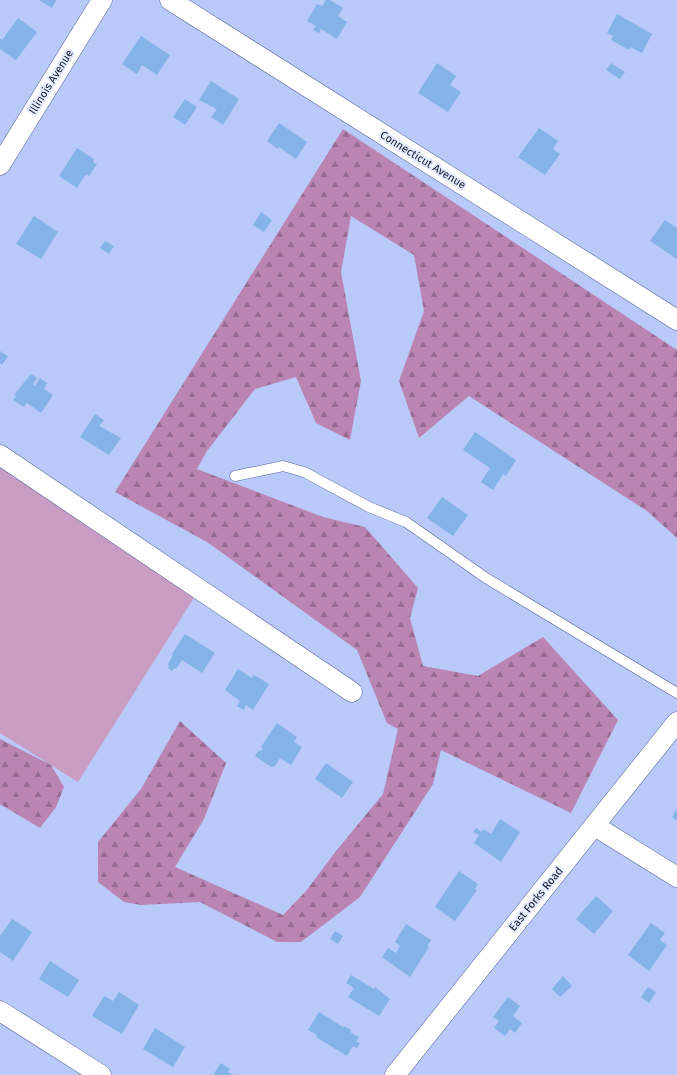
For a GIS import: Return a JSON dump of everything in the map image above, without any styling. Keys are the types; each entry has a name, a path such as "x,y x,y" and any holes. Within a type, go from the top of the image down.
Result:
{"street":[{"name":"Illinois Avenue","path":"0,165 102,0"},
{"name":"Connecticut Avenue","path":"170,0 677,320"},
{"path":"0,455 352,692"},
{"name":"East Forks Road","path":"395,1075 677,722"},
{"path":"595,826 677,877"},
{"path":"0,1011 100,1075"}],"lane":[{"path":"235,476 283,466 304,472 369,507 406,522 486,578 677,693"}],"green space":[{"path":"343,129 677,350 677,538 647,511 469,396 419,438 399,381 424,311 414,255 351,216 341,272 361,381 350,440 316,423 296,377 255,389 207,451 197,469 323,517 365,527 418,588 410,618 423,666 478,676 543,637 618,720 571,813 441,750 433,784 360,897 301,942 277,942 200,902 141,905 124,902 98,882 98,842 141,789 180,721 226,763 204,819 175,867 283,915 306,891 336,851 383,794 398,729 387,723 357,650 207,542 115,492"},
{"path":"0,739 51,765 64,787 56,807 40,828 0,804"}],"shaded area":[{"path":"0,463 195,596 78,782 0,733"}],"building":[{"path":"39,0 56,0 52,8"},
{"path":"326,0 330,0 343,8 338,16 347,22 337,39 321,29 319,33 313,30 316,26 307,21 317,4 322,6"},
{"path":"617,14 652,34 642,53 630,47 629,50 611,40 613,36 607,33"},
{"path":"18,18 37,32 16,60 0,49 0,38 2,40"},
{"path":"141,36 170,55 157,75 142,65 137,74 122,64"},
{"path":"437,63 456,76 450,85 461,92 448,112 418,93"},
{"path":"611,63 625,72 620,79 606,70"},
{"path":"211,81 239,99 223,125 211,117 217,109 199,100"},
{"path":"185,99 197,107 185,125 173,117"},
{"path":"279,123 307,142 296,159 279,147 278,149 267,141"},
{"path":"539,128 558,141 553,149 560,154 545,175 518,157"},
{"path":"77,148 94,159 93,162 97,164 89,176 86,174 77,188 59,176"},
{"path":"261,212 272,220 264,232 253,225"},
{"path":"34,216 58,232 41,259 16,244"},
{"path":"665,220 677,228 677,259 650,241"},
{"path":"105,241 114,246 109,254 100,248"},
{"path":"0,351 8,356 2,365 0,363"},
{"path":"31,374 37,378 33,384 35,386 40,378 47,383 44,389 53,395 41,413 27,403 24,407 13,400 16,396 14,395"},
{"path":"95,414 104,420 99,426 121,438 109,455 80,437"},
{"path":"475,432 516,460 506,476 503,474 493,490 481,482 490,468 463,450"},
{"path":"442,497 468,515 453,536 427,518"},
{"path":"185,634 215,653 202,673 182,660 176,669 174,668 172,671 168,668 168,664 173,655 172,654"},
{"path":"238,669 252,678 254,675 269,684 253,710 246,705 244,710 237,706 240,701 225,690"},
{"path":"277,723 297,737 294,742 302,747 291,765 280,758 275,766 271,767 255,756 259,750 262,751 263,748 261,747"},
{"path":"326,763 353,782 342,798 315,779"},
{"path":"677,809 677,821 672,817"},
{"path":"500,819 520,832 501,862 474,843 479,835 473,832 476,828 482,832 483,829 491,834"},
{"path":"459,871 478,884 475,889 477,890 455,921 435,907"},
{"path":"596,896 613,911 594,934 576,919"},
{"path":"12,919 32,932 13,961 0,952 0,936"},
{"path":"651,923 665,933 660,940 667,945 649,971 628,955"},
{"path":"406,924 431,940 427,946 429,947 410,977 382,957 388,948 396,953 400,946 395,942"},
{"path":"335,931 343,936 338,944 330,939"},
{"path":"50,961 79,980 68,997 39,979"},
{"path":"351,975 374,989 375,987 390,999 379,1016 348,997 354,988 346,983"},
{"path":"563,976 572,986 560,997 552,989"},
{"path":"648,987 656,992 649,1003 641,997"},
{"path":"119,992 139,1005 122,1034 92,1016 104,996 113,1001"},
{"path":"508,997 520,1006 513,1016 522,1023 515,1033 510,1029 505,1036 494,1028 499,1021 493,1017"},
{"path":"319,1012 343,1027 344,1026 351,1030 350,1032 359,1037 356,1042 360,1043 357,1048 353,1046 347,1056 316,1037 317,1035 308,1030"},
{"path":"155,1028 185,1047 173,1067 143,1049"},
{"path":"221,1063 230,1069 228,1072 234,1075 213,1075"}]}
